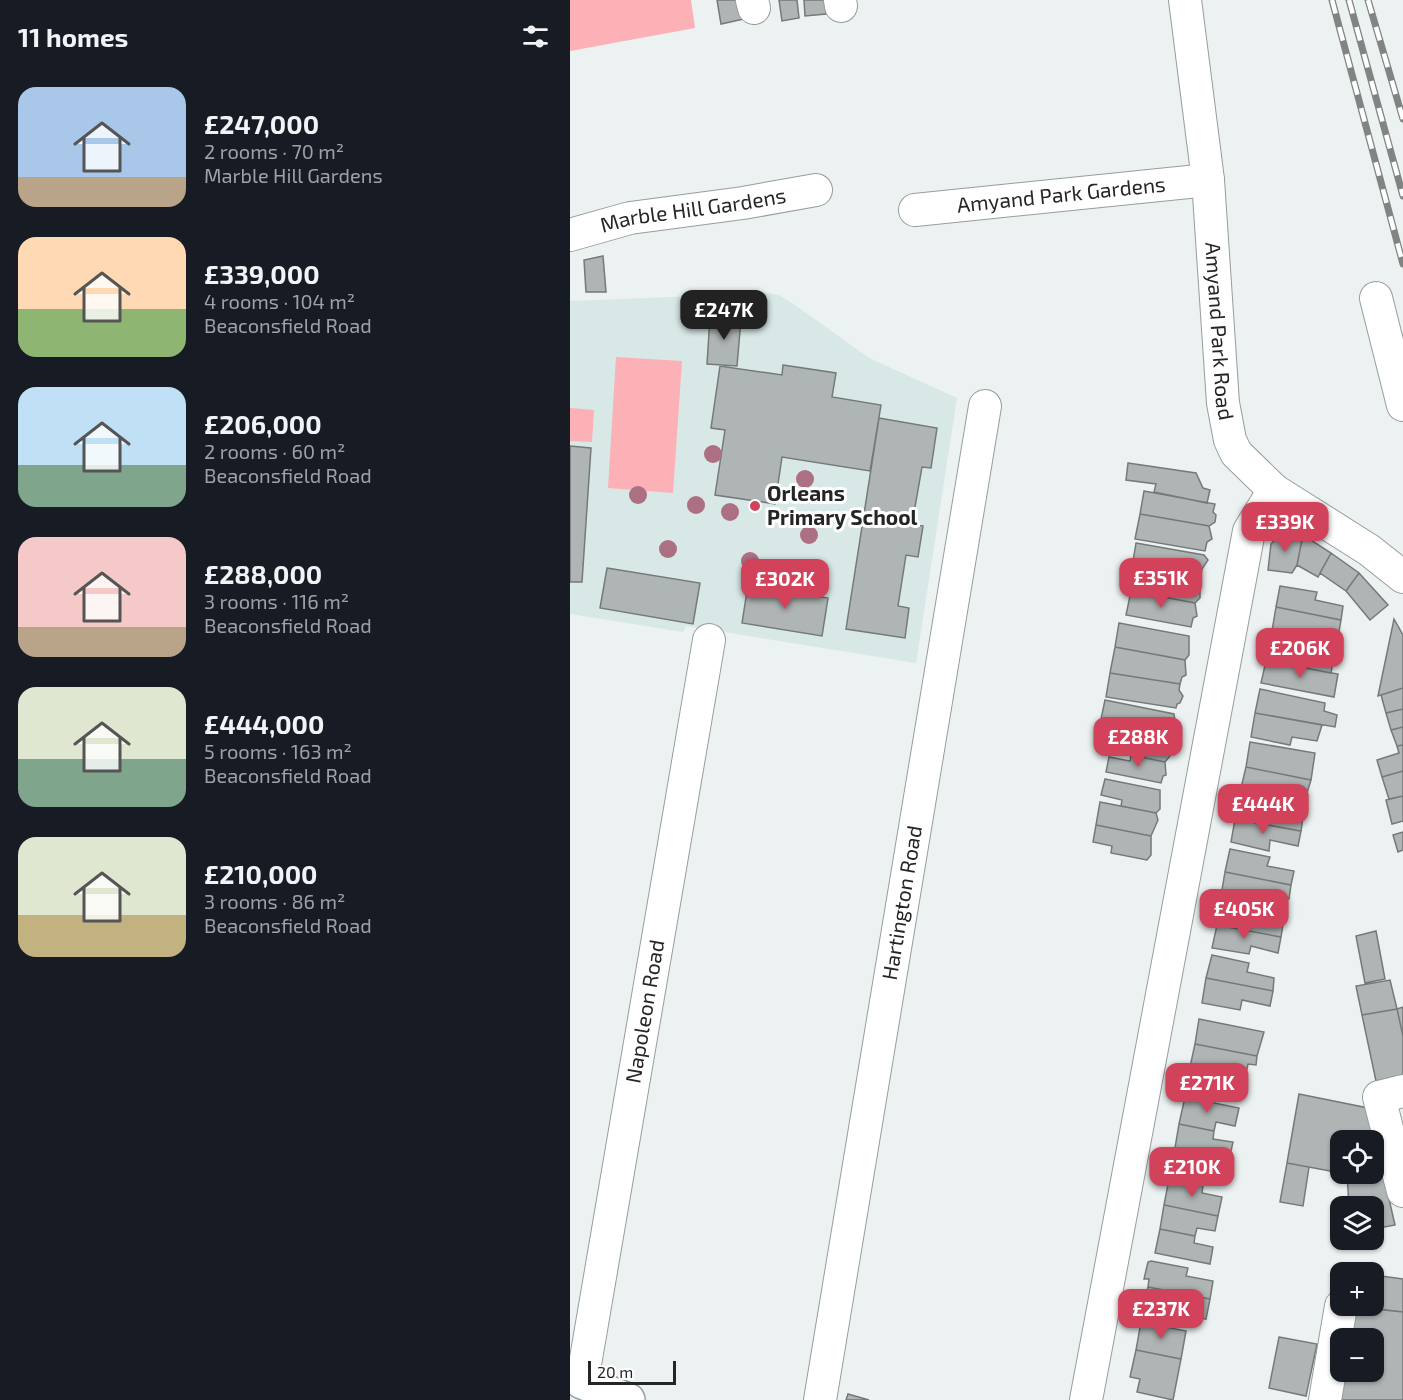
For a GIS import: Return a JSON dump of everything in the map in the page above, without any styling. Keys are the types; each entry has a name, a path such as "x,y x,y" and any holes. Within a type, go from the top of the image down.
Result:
{"main road":[{"path":"576,1377 628,1400"}],"street":[{"name":"Amyand Park Road","path":"1185,0 1208,180 1223,403 1227,427 1236,453 1274,490 1369,550 1403,577"},
{"name":"Amyand Park Gardens","path":"915,210 1208,180"},
{"name":"Marble Hill Gardens","path":"570,235 630,218 743,203 816,190"},
{"path":"1376,298 1403,405"},
{"name":"Hartington Road","path":"820,1400 985,406"},
{"path":"1086,1400 1249,531 1274,490"},
{"name":"Napoleon Road","path":"576,1377 709,640"},
{"path":"1403,1091 1379,1097 1403,1191"},
{"path":"1325,1400 1339,1316"}],"shaded area":[{"path":"570,0 691,0 695,28 570,51"},
{"name":"Orleans Primary School","path":"769,293 779,295 795,305 869,358 957,398 916,663 686,626 683,632 570,614 570,301"},
{"path":"616,357 682,361 673,493 608,488"},
{"path":"570,408 594,410 592,442 570,441"}],"building":[{"path":"717,0 741,0 744,19 721,24"},
{"path":"779,0 797,0 799,18 782,21"},
{"path":"804,0 825,0 826,14 805,16"},
{"path":"603,256 606,292 586,292 584,260"},
{"path":"710,317 741,319 737,366 707,364"},
{"path":"783,365 836,373 832,397 881,405 870,471 782,457 775,504 715,495 725,430 711,428 720,366 782,375"},
{"path":"879,418 937,428 931,468 922,467 912,524 923,526 918,557 906,555 898,606 909,608 905,638 846,629"},
{"path":"570,446 591,448 582,582 570,582"},
{"path":"1128,463 1196,473 1203,488 1210,490 1207,503 1154,492 1156,484 1126,480"},
{"path":"1144,491 1215,504 1213,512 1216,515 1215,522 1209,526 1140,514"},
{"path":"1140,514 1209,526 1212,539 1207,542 1205,551 1135,539"},
{"path":"1290,533 1303,535 1297,565 1292,573 1268,570 1271,544 1278,536"},
{"path":"1303,535 1331,553 1318,577 1297,565"},
{"path":"1136,543 1204,555 1208,560 1202,569 1200,581 1132,567"},
{"path":"1331,553 1359,573 1346,591 1320,573"},
{"path":"1132,567 1200,581 1200,598 1195,603 1127,590"},
{"path":"607,568 700,583 693,624 600,608"},
{"path":"1359,573 1388,605 1370,620 1346,591"},
{"path":"748,585 828,598 822,636 742,623"},
{"path":"1280,586 1317,592 1315,600 1343,606 1341,620 1276,607"},
{"path":"1131,591 1195,603 1197,616 1193,618 1191,627 1126,615"},
{"path":"1276,607 1341,620 1337,643 1272,631"},
{"path":"1394,619 1403,635 1403,688 1378,696"},
{"path":"1119,623 1189,636 1189,655 1185,660 1115,647"},
{"path":"1271,635 1335,648 1331,673 1265,660"},
{"path":"1115,647 1185,660 1186,675 1182,677 1180,684 1110,673"},
{"path":"1266,661 1338,674 1334,697 1261,683"},
{"path":"1110,673 1180,684 1179,690 1183,696 1176,708 1106,697"},
{"path":"1403,688 1403,709 1386,713 1381,695"},
{"path":"1260,689 1325,703 1324,711 1337,715 1335,727 1255,713"},
{"path":"1105,700 1174,714 1176,728 1172,731 1170,738 1100,724"},
{"path":"1403,709 1403,727 1391,730 1386,713"},
{"path":"1255,713 1322,725 1317,741 1292,737 1290,745 1251,737"},
{"path":"1115,727 1170,738 1170,756 1165,762 1131,755 1132,747 1112,743"},
{"path":"1403,727 1403,745 1397,746 1391,730"},
{"path":"1250,742 1315,753 1311,780 1246,767"},
{"path":"1403,745 1403,771 1382,777 1377,760 1399,753 1397,746"},
{"path":"1131,755 1165,762 1166,775 1163,776 1161,783 1106,772 1109,757 1130,761"},
{"path":"1246,767 1311,780 1307,793 1281,788 1280,796 1241,788"},
{"path":"1403,771 1403,796 1389,799 1382,777"},
{"path":"1105,779 1160,790 1160,809 1156,813 1121,806 1122,800 1101,795"},
{"path":"1238,794 1278,803 1276,813 1303,817 1301,831 1235,819"},
{"path":"1403,796 1403,821 1392,824 1386,800"},
{"path":"1100,802 1156,813 1158,820 1151,836 1096,825"},
{"path":"1235,819 1301,831 1298,846 1270,840 1269,851 1231,842"},
{"path":"1096,825 1151,836 1151,855 1147,860 1111,853 1112,846 1093,842"},
{"path":"1403,832 1403,850 1398,852 1393,835"},
{"path":"1230,849 1270,857 1267,866 1294,871 1291,885 1225,872"},
{"path":"1225,872 1291,885 1289,899 1262,895 1259,904 1221,896"},
{"path":"1221,902 1259,910 1257,919 1283,924 1281,937 1217,925"},
{"path":"1217,925 1281,937 1278,953 1251,946 1249,954 1212,948"},
{"path":"1376,931 1385,979 1365,983 1356,936"},
{"path":"1212,955 1249,963 1247,972 1274,978 1273,991 1206,978"},
{"path":"1206,978 1273,991 1270,1006 1242,1000 1240,1010 1202,1003"},
{"path":"1390,980 1397,1009 1362,1015 1356,986"},
{"path":"1403,1007 1403,1036 1397,1009"},
{"path":"1397,1009 1403,1036 1403,1075 1376,1081 1362,1015"},
{"path":"1199,1019 1264,1032 1257,1056 1195,1044"},
{"path":"1195,1044 1257,1056 1256,1065 1248,1064 1245,1078 1190,1067"},
{"path":"1190,1067 1245,1078 1242,1095 1221,1091 1219,1099 1185,1093"},
{"path":"1299,1094 1368,1108 1373,1130 1330,1130 1330,1171 1287,1163"},
{"path":"1185,1097 1239,1108 1235,1126 1216,1122 1214,1131 1179,1124"},
{"path":"1179,1124 1214,1131 1213,1139 1233,1142 1229,1160 1175,1148"},
{"path":"1175,1148 1229,1160 1226,1176 1207,1171 1205,1181 1170,1172"},
{"path":"1287,1163 1309,1167 1303,1206 1280,1202"},
{"path":"1384,1177 1395,1225 1384,1227 1384,1196 1348,1196 1348,1184 1384,1184"},
{"path":"1169,1179 1203,1185 1202,1193 1222,1197 1218,1216 1164,1205"},
{"path":"1164,1205 1218,1216 1215,1231 1197,1228 1195,1236 1160,1229"},
{"path":"1160,1229 1195,1236 1194,1243 1213,1247 1210,1264 1155,1253"},
{"path":"1148,1262 1188,1268 1186,1276 1213,1281 1210,1299 1148,1287 1149,1279 1144,1279"},
{"path":"1384,1276 1403,1279 1403,1312 1384,1310"},
{"path":"1148,1287 1210,1299 1206,1319 1180,1314 1178,1321 1142,1315 1143,1312 1139,1311 1142,1294 1146,1295"},
{"path":"1384,1310 1403,1312 1403,1400 1331,1400 1334,1382 1384,1382 1384,1328 1342,1328 1344,1316 1384,1316"},
{"path":"1141,1322 1186,1331 1181,1359 1136,1350"},
{"path":"1279,1337 1317,1344 1306,1396 1269,1388"},
{"path":"1136,1350 1181,1359 1173,1400 1137,1392 1140,1379 1130,1377"},
{"path":"848,1394 869,1400 846,1400"}],"railway":[{"path":"1332,0 1403,264"},
{"path":"1349,0 1403,196"},
{"path":"1368,0 1403,119"}],"place":[{"name":"Orleans Primary School","path":"755,506"}]}
